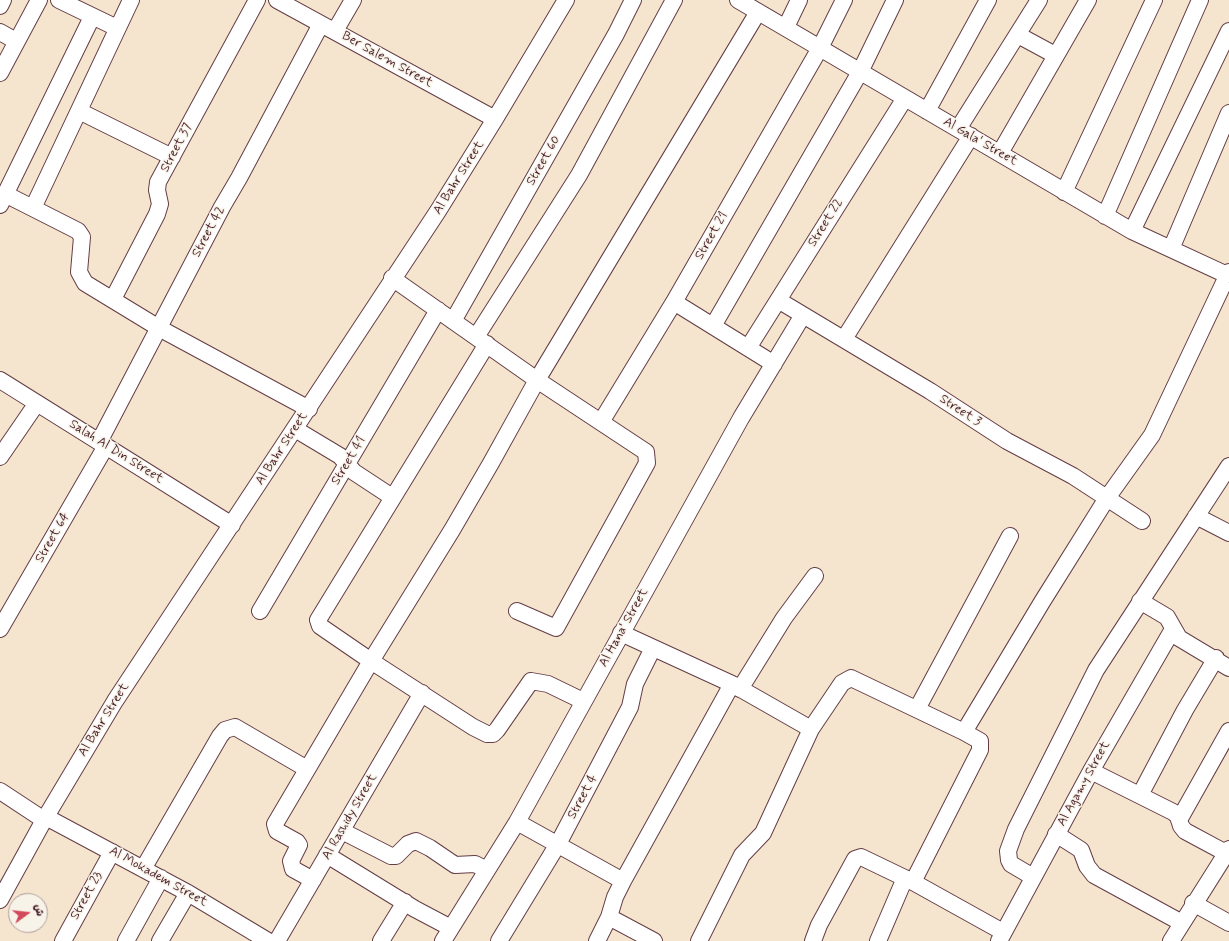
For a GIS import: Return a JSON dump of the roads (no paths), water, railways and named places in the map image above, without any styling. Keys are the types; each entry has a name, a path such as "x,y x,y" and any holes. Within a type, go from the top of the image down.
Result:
{"street":[{"path":"0,6 3,0"},
{"path":"0,73 39,0"},
{"path":"59,0 117,28"},
{"path":"33,208 131,0"},
{"name":"Street 37","path":"113,299 157,214 160,204 157,186 257,0"},
{"name":"Ber Salem Street","path":"277,0 496,120"},
{"name":"Street 42","path":"102,444 159,328 222,206 240,178 328,27 353,0"},
{"name":"Al Bahr Street","path":"0,900 45,818 115,701 309,409 392,278 438,211 496,120 566,0"},
{"name":"Street 60","path":"454,321 616,34 633,0"},
{"path":"583,701 548,684 531,681 498,730 493,734 487,734 473,727 320,626 318,620 392,497 579,175 674,0"},
{"path":"786,28 799,0"},
{"name":"Street 21","path":"601,422 674,302 820,48 844,0"},
{"path":"713,326 860,72 895,0"},
{"path":"927,111 988,0"},
{"path":"844,340 1039,0"},
{"path":"1000,153 1088,0"},
{"path":"1064,192 1154,0"},
{"path":"1105,216 1200,0"},
{"name":"Al Gala' Street","path":"742,1 758,12 1105,216 1132,231 1228,274"},
{"path":"313,880 293,869 291,861 299,845 297,842 277,831 275,824 371,660 468,503 537,380 758,12"},
{"path":"92,17 3,200 33,208 74,228 81,234 80,276 89,286 113,299 159,328 309,409"},
{"path":"1132,231 1229,31"},
{"path":"0,32 16,41"},
{"path":"1018,35 1055,55"},
{"name":"Street 22","path":"748,348 904,98"},
{"path":"79,111 172,157"},
{"path":"1171,249 1229,113"},
{"path":"964,732 1042,602 1107,498 1152,434 1228,274"},
{"path":"392,278 537,380 646,452 647,463 556,628 518,611"},
{"name":"Street 3","path":"778,300 930,391 1008,441 1073,476 1142,522"},
{"path":"674,302 774,364"},
{"name":"Street 41","path":"260,611 438,310"},
{"name":"Al Hana' Street","path":"447,934 517,822 741,418 803,315"},
{"name":"Salah Al Din Street","path":"2,385 37,403 232,525"},
{"path":"0,457 37,403"},
{"path":"295,429 340,456 354,472 392,497"},
{"name":"Street 64","path":"0,629 102,444"},
{"path":"1033,877 1011,864 1008,860 1008,851 1016,829 1083,693 1140,601 1229,466"},
{"path":"1196,516 1229,533"},
{"path":"917,709 1010,536"},
{"path":"597,941 610,917 615,897 623,880 736,686 815,576"},
{"path":"1140,601 1168,617 1179,638 1216,658 1229,668"},
{"name":"Al Agamy Street","path":"1001,936 1091,771 1174,629"},
{"path":"621,633 736,686 811,729"},
{"name":"Street 4","path":"499,941 558,844 630,707 634,688 653,648"},
{"path":"1140,795 1185,710 1216,658"},
{"path":"699,941 742,855 763,833 811,729 842,683 848,678 853,678 964,732 978,740 981,747 909,880 878,941"},
{"name":"Al Rashidy Street","path":"277,941 422,693"},
{"path":"143,869 225,730 235,727 307,769"},
{"path":"1179,820 1229,731"},
{"path":"1091,771 1172,812 1179,820 1185,831 1228,851 1193,903 1171,941"},
{"name":"Al Mokadem Street","path":"0,791 45,818 188,893 250,936 268,941"},
{"path":"517,822 623,880"},
{"path":"342,831 391,856 396,856 408,844 416,841 430,848 455,865 475,864 487,870"},
{"path":"1056,834 1081,850 1087,866 1094,875 1182,923"},
{"name":"Street 23","path":"63,941 112,852"},
{"path":"327,855 405,902 447,934"},
{"path":"813,941 818,925 855,859 861,858 909,880 1001,936"},
{"path":"126,941 161,878"},
{"path":"160,941 188,893"},
{"path":"380,941 405,902"},
{"path":"1193,903 1229,923"},
{"path":"610,917 654,941"}]}
